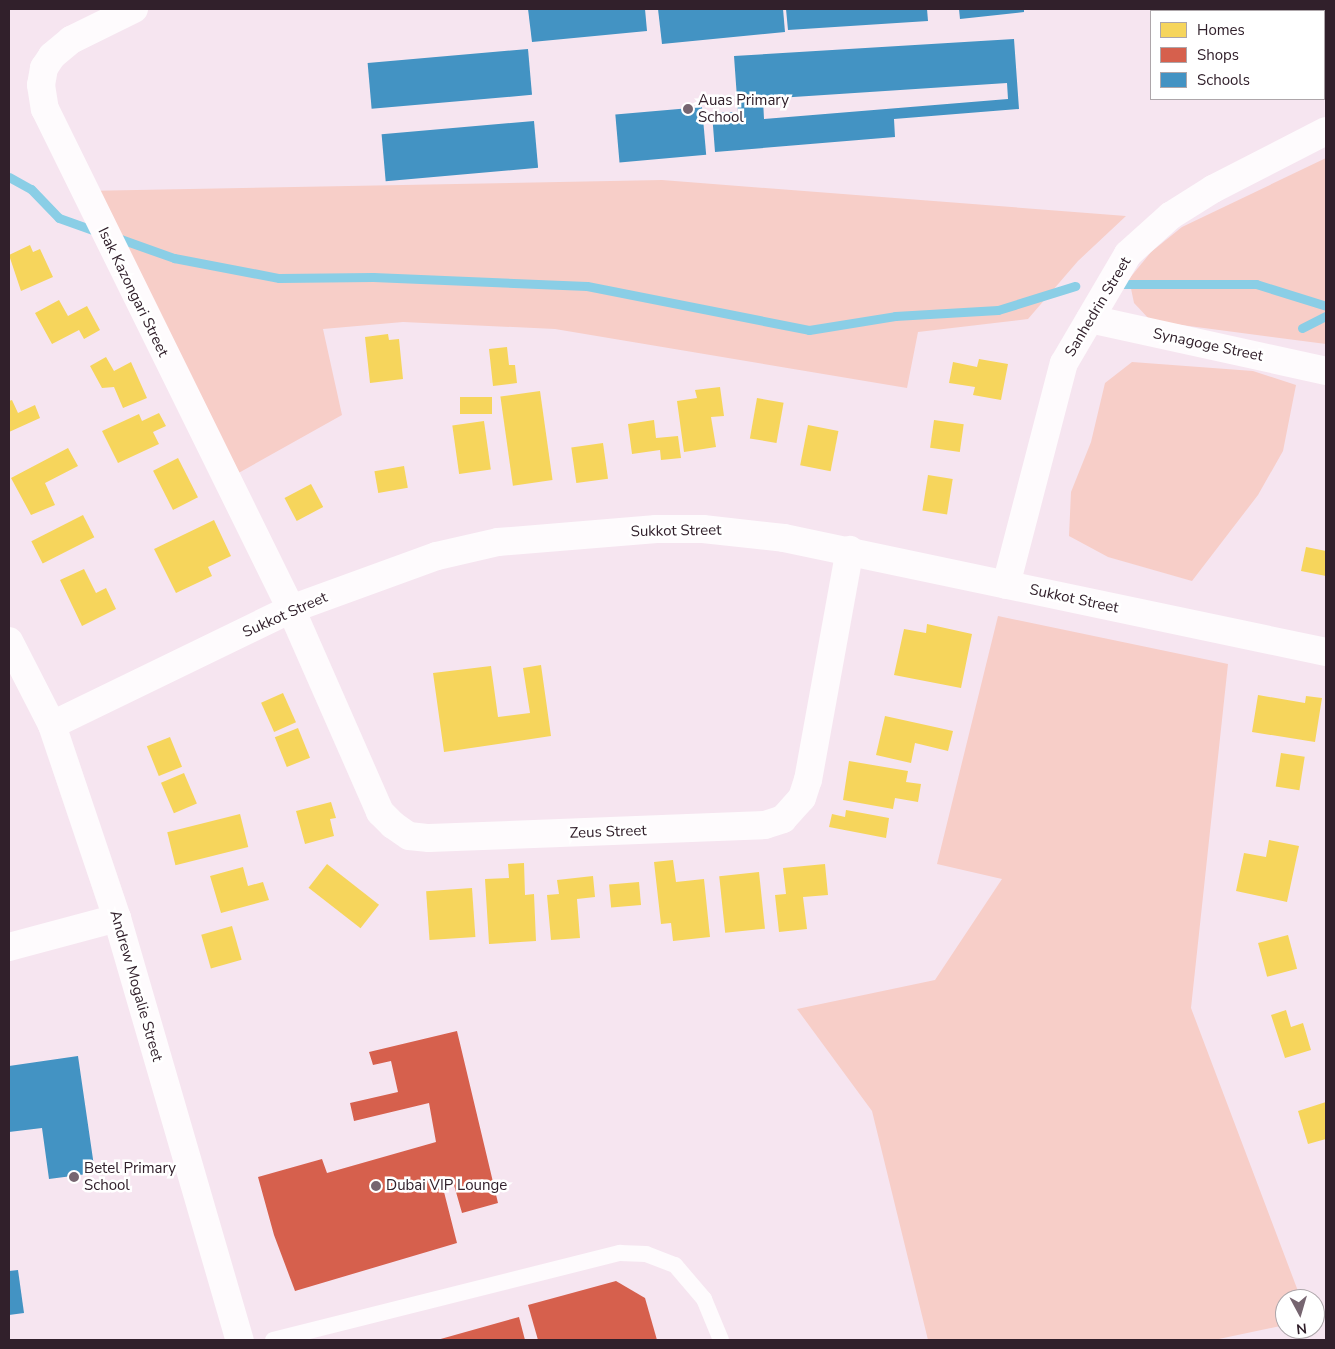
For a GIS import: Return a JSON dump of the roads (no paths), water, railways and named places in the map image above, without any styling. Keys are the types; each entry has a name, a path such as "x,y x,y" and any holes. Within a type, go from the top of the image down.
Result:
{"street":[{"name":"Isak Kazongari Street","path":"134,9 71,40 52,56 44,68 41,85 45,109 291,610"},
{"name":"Sanhedrin Street","path":"1006,585 1064,363 1128,254 1170,216 1213,189 1326,131"},
{"name":"Synagoge Street","path":"1090,319 1326,371"},
{"name":"Sukkot Street","path":"52,725 291,610 437,556 498,542 703,529 776,536 850,550 1006,585 1326,652"},
{"name":"Zeus Street","path":"291,610 380,812 409,836 429,838 765,825 784,818 795,809 808,780 850,550"},
{"name":"Andrew Mogalie Street","path":"9,641 52,725 117,918 240,1340"},
{"path":"9,947 117,918"}],"lane":[{"path":"273,1340 620,1253 646,1254 675,1265 704,1298 721,1340"}],"waterway":[{"path":"9,177 31,189 59,218 98,232"},
{"path":"115,237 174,258 279,278 373,277 587,286 809,330 895,316 998,310 1075,286"},
{"path":"1122,284 1256,284 1326,306"},
{"path":"1302,328 1326,316"}],"place":[{"name":"Auas Primary School","path":"688,109"},
{"name":"Betel Primary School","path":"74,1177"},
{"name":"Dubai VIP Lounge","path":"376,1186"}]}
